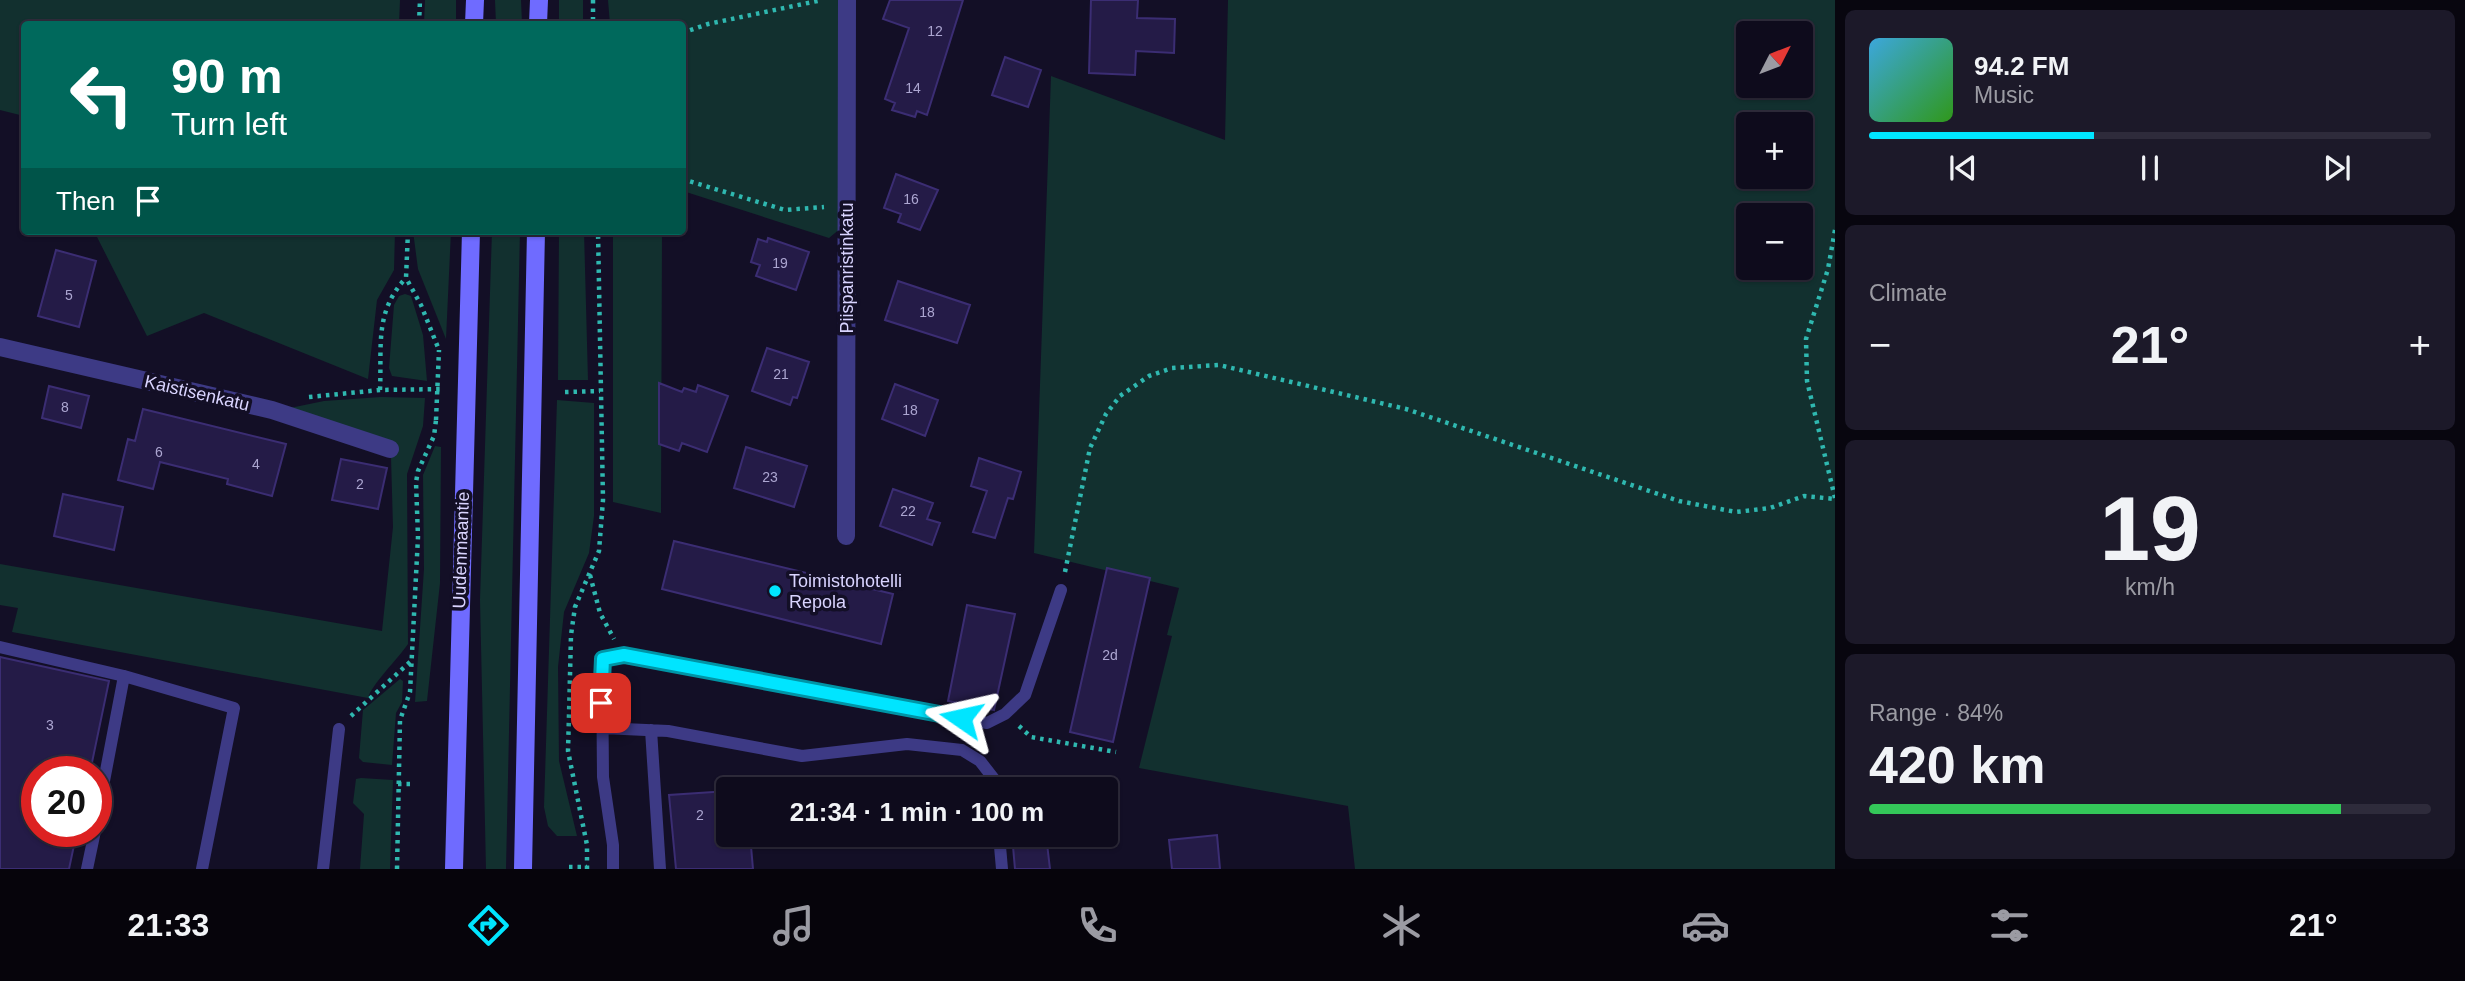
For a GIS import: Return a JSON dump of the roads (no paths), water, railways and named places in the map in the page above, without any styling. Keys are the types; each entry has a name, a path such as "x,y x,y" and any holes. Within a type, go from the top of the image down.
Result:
{"main road":[{"path":"474,21 475,0"},
{"path":"538,21 539,0"},
{"name":"Uudenmaantie","path":"454,869 471,235"},
{"path":"523,869 536,235"}],"street":[{"name":"Piispanristinkatu","path":"846,536 847,0"},
{"name":"Kaistisenkatu","path":"0,347 272,411 390,449"}],"lane":[{"path":"613,869 602,728 603,659 624,655 987,723 1005,714 1026,695 1061,590"},
{"path":"0,647 124,676 234,708 202,869"},
{"path":"109,756 124,676"},
{"path":"602,728 651,730 802,756 906,744 962,750 980,761 992,777"},
{"path":"323,869 339,729"},
{"path":"651,730 660,869"},
{"path":"88,869 92,847"},
{"path":"1000,847 1002,869"}],"place":[{"name":"Toimistohotelli Repola","path":"775,591"}]}
